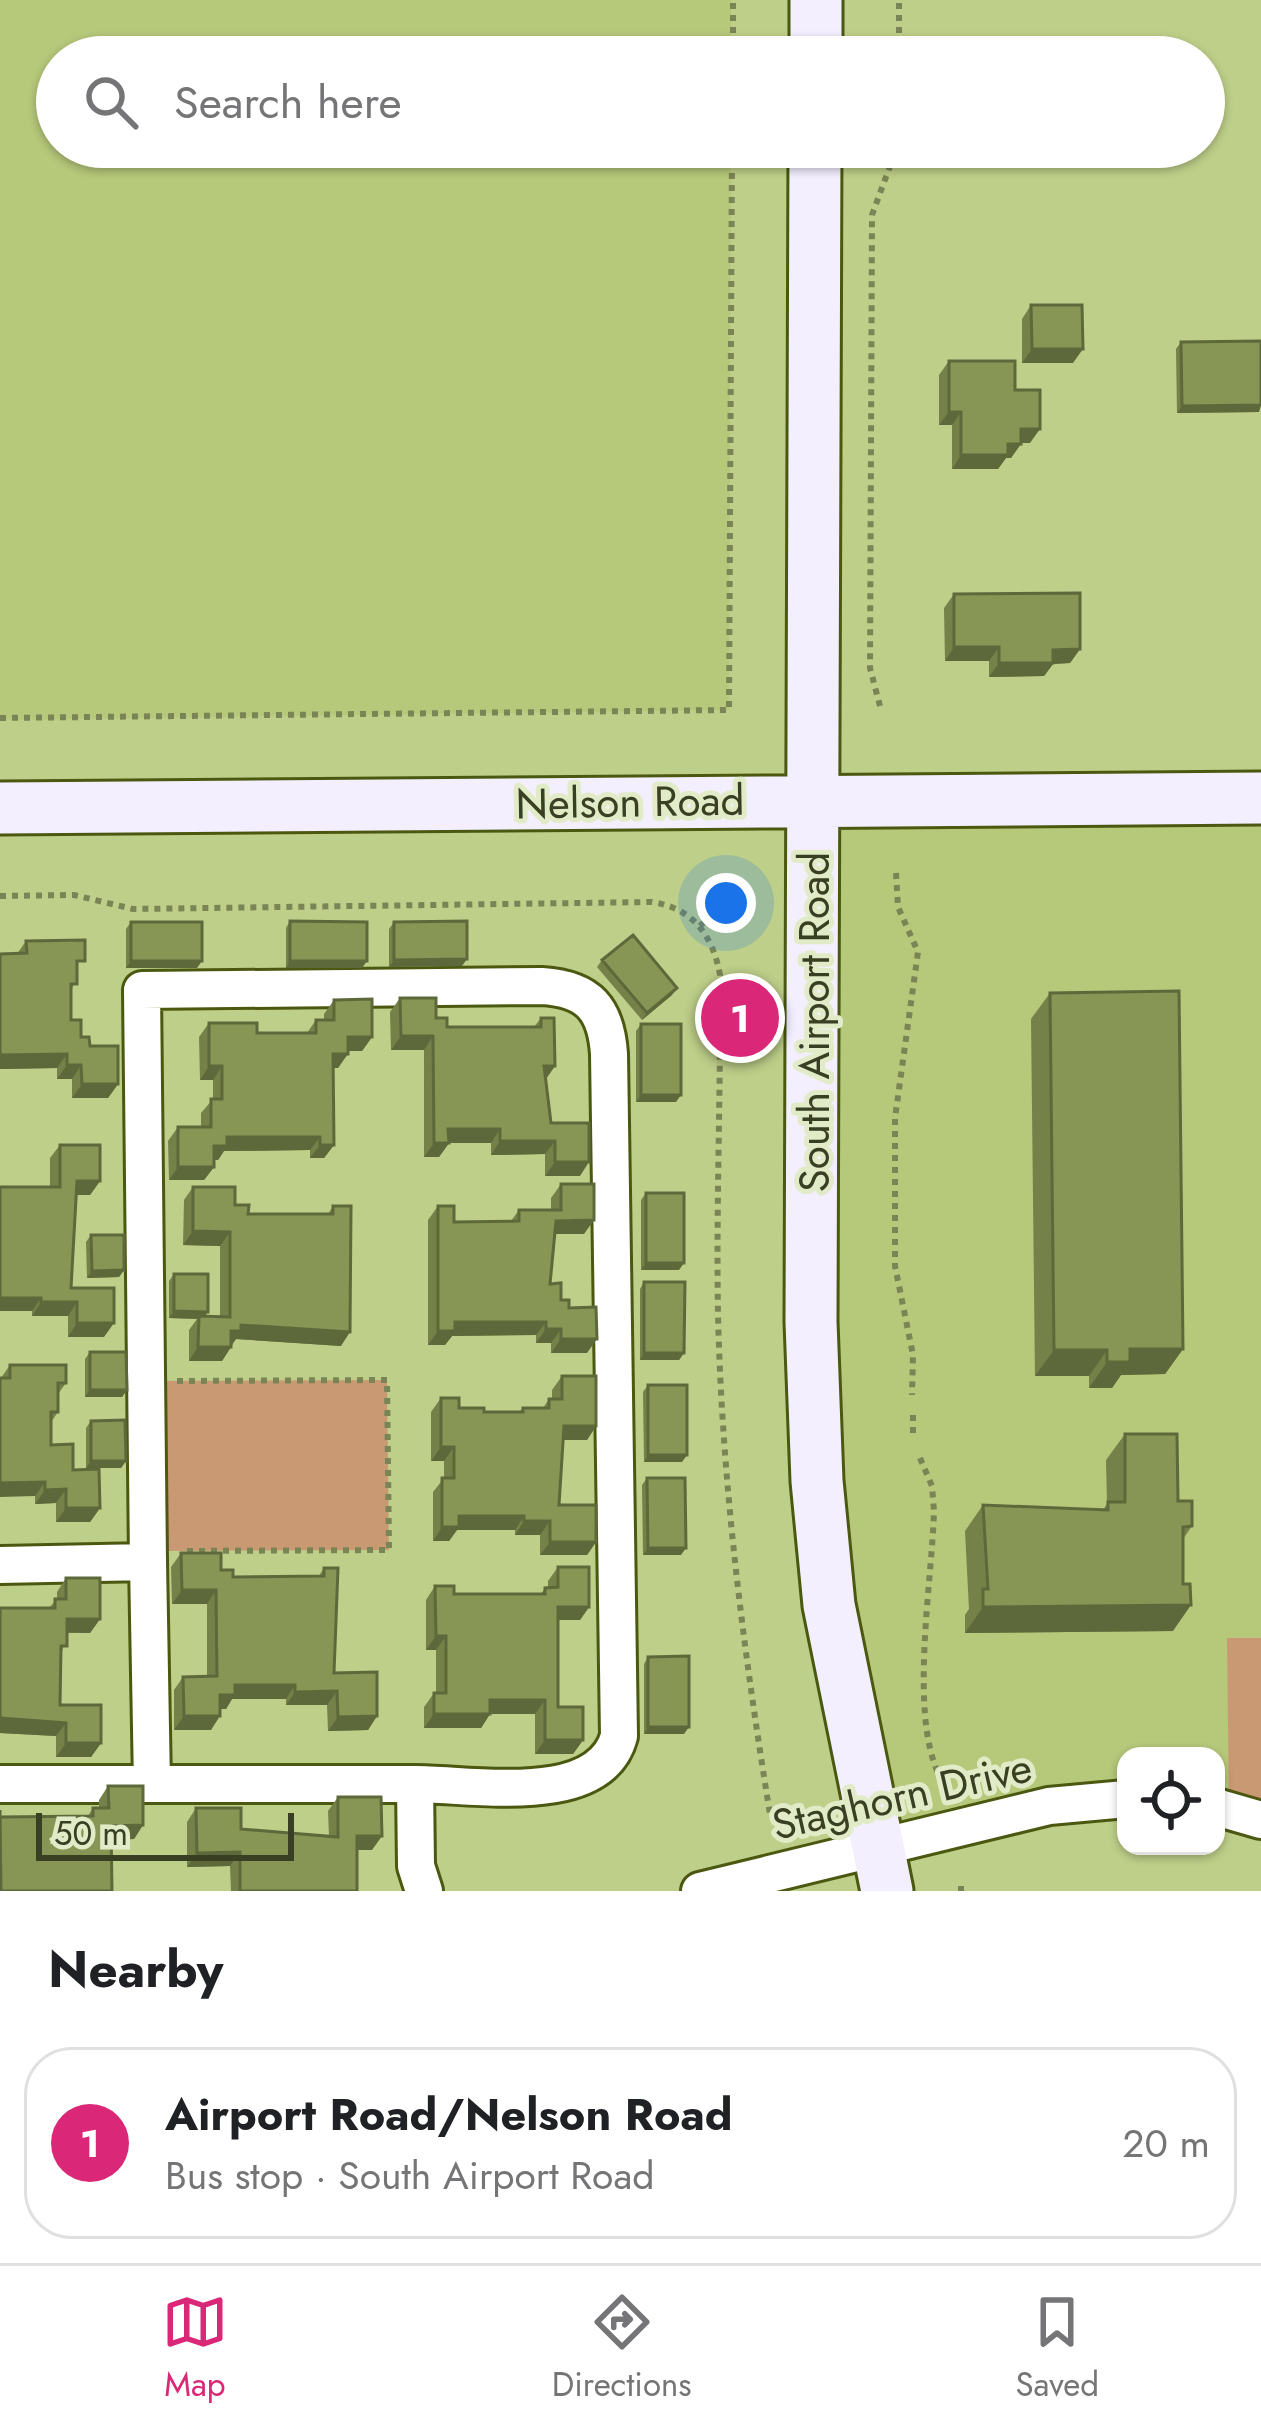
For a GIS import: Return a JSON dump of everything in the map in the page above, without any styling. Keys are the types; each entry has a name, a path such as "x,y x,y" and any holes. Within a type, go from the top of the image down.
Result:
{"main road":[{"path":"815,36 816,0"},
{"name":"South Airport Road","path":"815,168 812,1322 817,1481 829,1605 881,1869"},
{"name":"Nelson Road","path":"0,808 1261,798"}],"street":[{"path":"0,1784 152,1784 415,1784 572,1783 604,1767 619,1736 609,1054 600,1010 579,992 558,987 142,990 152,1784"},
{"path":"0,1564 148,1557"},
{"path":"415,1784 416,1866 424,1891"},
{"name":"Staghorn Drive","path":"700,1891 881,1869 1049,1806 1117,1800"},
{"path":"1225,1810 1261,1820"}],"path":[{"path":"733,0 733,36"},
{"path":"899,0 899,36"},
{"path":"0,718 729,710 732,168"},
{"path":"880,706 870,668 872,214 890,168"},
{"path":"896,873 898,908 918,952 895,1118 895,1267 913,1355 912,1395"},
{"path":"700,926 741,887"},
{"path":"0,896 84,896 133,909 652,902 680,910 700,926 712,943 720,975 718,1314 728,1493 740,1618 770,1814"},
{"path":"146,1381 387,1380 389,1550 148,1557"},
{"path":"913,1415 913,1439"},
{"path":"920,1458 932,1486 934,1510 922,1690 932,1760 939,1775"}],"shaded area":[{"path":"0,0 731,0 731,36 36,36 36,168 731,168 729,710 0,720"},
{"path":"816,799 1261,799 1261,1638 1228,1638 1229,1809 1225,1808 1225,1747 1117,1747 1117,1801 876,1847 847,1711"},
{"path":"387,1380 389,1550 148,1551 146,1381"},
{"path":"1227,1638 1261,1638 1261,1820 1229,1809"}],"building":[{"path":"1031,305 1082,305 1083,349 1032,349"},
{"path":"1261,341 1261,405 1182,406 1181,342"},
{"path":"949,361 1015,361 1015,390 1040,390 1040,429 1021,429 1021,444 1008,444 1008,455 961,455 961,412 949,412"},
{"path":"1080,593 1080,649 1053,650 1053,663 999,663 999,647 954,647 954,594"},
{"path":"290,921 367,922 367,961 290,961"},
{"path":"467,921 467,959 394,960 394,922"},
{"path":"131,922 202,922 202,961 131,961"},
{"path":"633,935 677,988 647,1013 602,960"},
{"path":"85,940 85,961 77,961 77,984 71,984 71,1020 81,1020 81,1037 89,1037 90,1046 118,1046 118,1084 82,1084 81,1065 67,1065 67,1054 0,1055 0,954 27,953 26,941"},
{"path":"1179,991 1183,1349 1130,1349 1130,1362 1107,1362 1107,1350 1054,1350 1050,993"},
{"path":"400,998 436,998 436,1018 447,1018 447,1027 541,1027 541,1018 554,1018 555,1066 544,1066 551,1123 589,1123 589,1162 555,1162 555,1141 500,1141 500,1129 448,1129 449,1143 434,1143 433,1036 401,1036"},
{"path":"372,999 372,1037 348,1037 348,1054 333,1054 334,1145 320,1145 320,1137 227,1137 227,1146 214,1146 214,1167 178,1167 178,1127 211,1127 211,1099 222,1099 222,1066 209,1066 209,1023 257,1023 257,1033 316,1033 316,1020 334,1020 334,1000"},
{"path":"641,1024 681,1024 681,1095 641,1095"},
{"path":"60,1145 100,1145 100,1181 77,1181 71,1288 114,1288 114,1323 77,1323 77,1302 0,1298 0,1187 60,1187"},
{"path":"561,1184 594,1184 594,1220 556,1221 550,1284 561,1283 561,1300 569,1300 569,1308 596,1307 597,1339 561,1339 561,1329 546,1329 546,1322 455,1322 455,1331 438,1331 438,1206 454,1206 454,1222 519,1221 519,1210 561,1210"},
{"path":"193,1187 235,1187 235,1205 249,1205 248,1214 333,1214 333,1206 351,1206 350,1332 241,1325 241,1331 231,1331 231,1347 198,1347 199,1316 230,1317 230,1232 193,1231"},
{"path":"646,1193 684,1193 684,1263 646,1263"},
{"path":"91,1235 124,1235 124,1270 92,1271"},
{"path":"174,1274 208,1274 208,1312 174,1311"},
{"path":"644,1282 685,1282 684,1353 644,1353"},
{"path":"90,1352 126,1352 127,1390 90,1390"},
{"path":"10,1365 66,1365 66,1383 58,1383 58,1412 51,1412 51,1445 73,1444 73,1470 99,1469 100,1508 66,1508 66,1489 45,1490 45,1482 0,1483 0,1378 10,1378"},
{"path":"562,1376 596,1376 596,1426 564,1426 559,1505 596,1505 596,1542 550,1542 550,1521 524,1521 524,1516 459,1516 459,1527 442,1527 442,1478 454,1478 454,1447 441,1447 441,1398 459,1398 459,1408 484,1408 484,1412 549,1408 549,1399 562,1399"},
{"path":"648,1385 687,1385 687,1455 648,1455"},
{"path":"125,1420 126,1461 91,1461 91,1421"},
{"path":"1125,1434 1177,1434 1178,1501 1192,1501 1192,1526 1183,1527 1183,1584 1190,1584 1191,1605 983,1607 983,1589 988,1589 983,1505 1108,1510 1108,1502 1125,1502"},
{"path":"647,1478 685,1478 686,1548 648,1548"},
{"path":"181,1553 221,1553 221,1570 233,1570 233,1577 324,1576 324,1568 338,1568 334,1673 377,1672 377,1716 338,1717 337,1691 235,1685 235,1695 220,1695 220,1716 184,1716 183,1677 217,1676 216,1590 182,1590"},
{"path":"558,1567 589,1567 589,1607 558,1607 558,1707 583,1707 583,1740 545,1740 545,1700 490,1700 490,1714 434,1714 434,1693 446,1693 446,1636 436,1636 435,1586 454,1586 454,1594 545,1594 545,1588 558,1587"},
{"path":"66,1578 100,1578 100,1619 67,1619 67,1646 61,1646 60,1705 101,1705 101,1743 66,1743 66,1723 0,1718 0,1608 55,1608 55,1599 66,1599"},
{"path":"689,1656 689,1727 648,1727 648,1657"},
{"path":"108,1786 143,1786 143,1825 111,1826 112,1891 1,1891 0,1817 93,1816 93,1808 109,1808"},
{"path":"338,1797 381,1797 382,1836 357,1836 357,1891 240,1891 240,1852 197,1853 196,1808 241,1808 241,1829 338,1837"}],"place":[{"name":"Airport Road/Nelson Road","path":"740,1018"}]}
